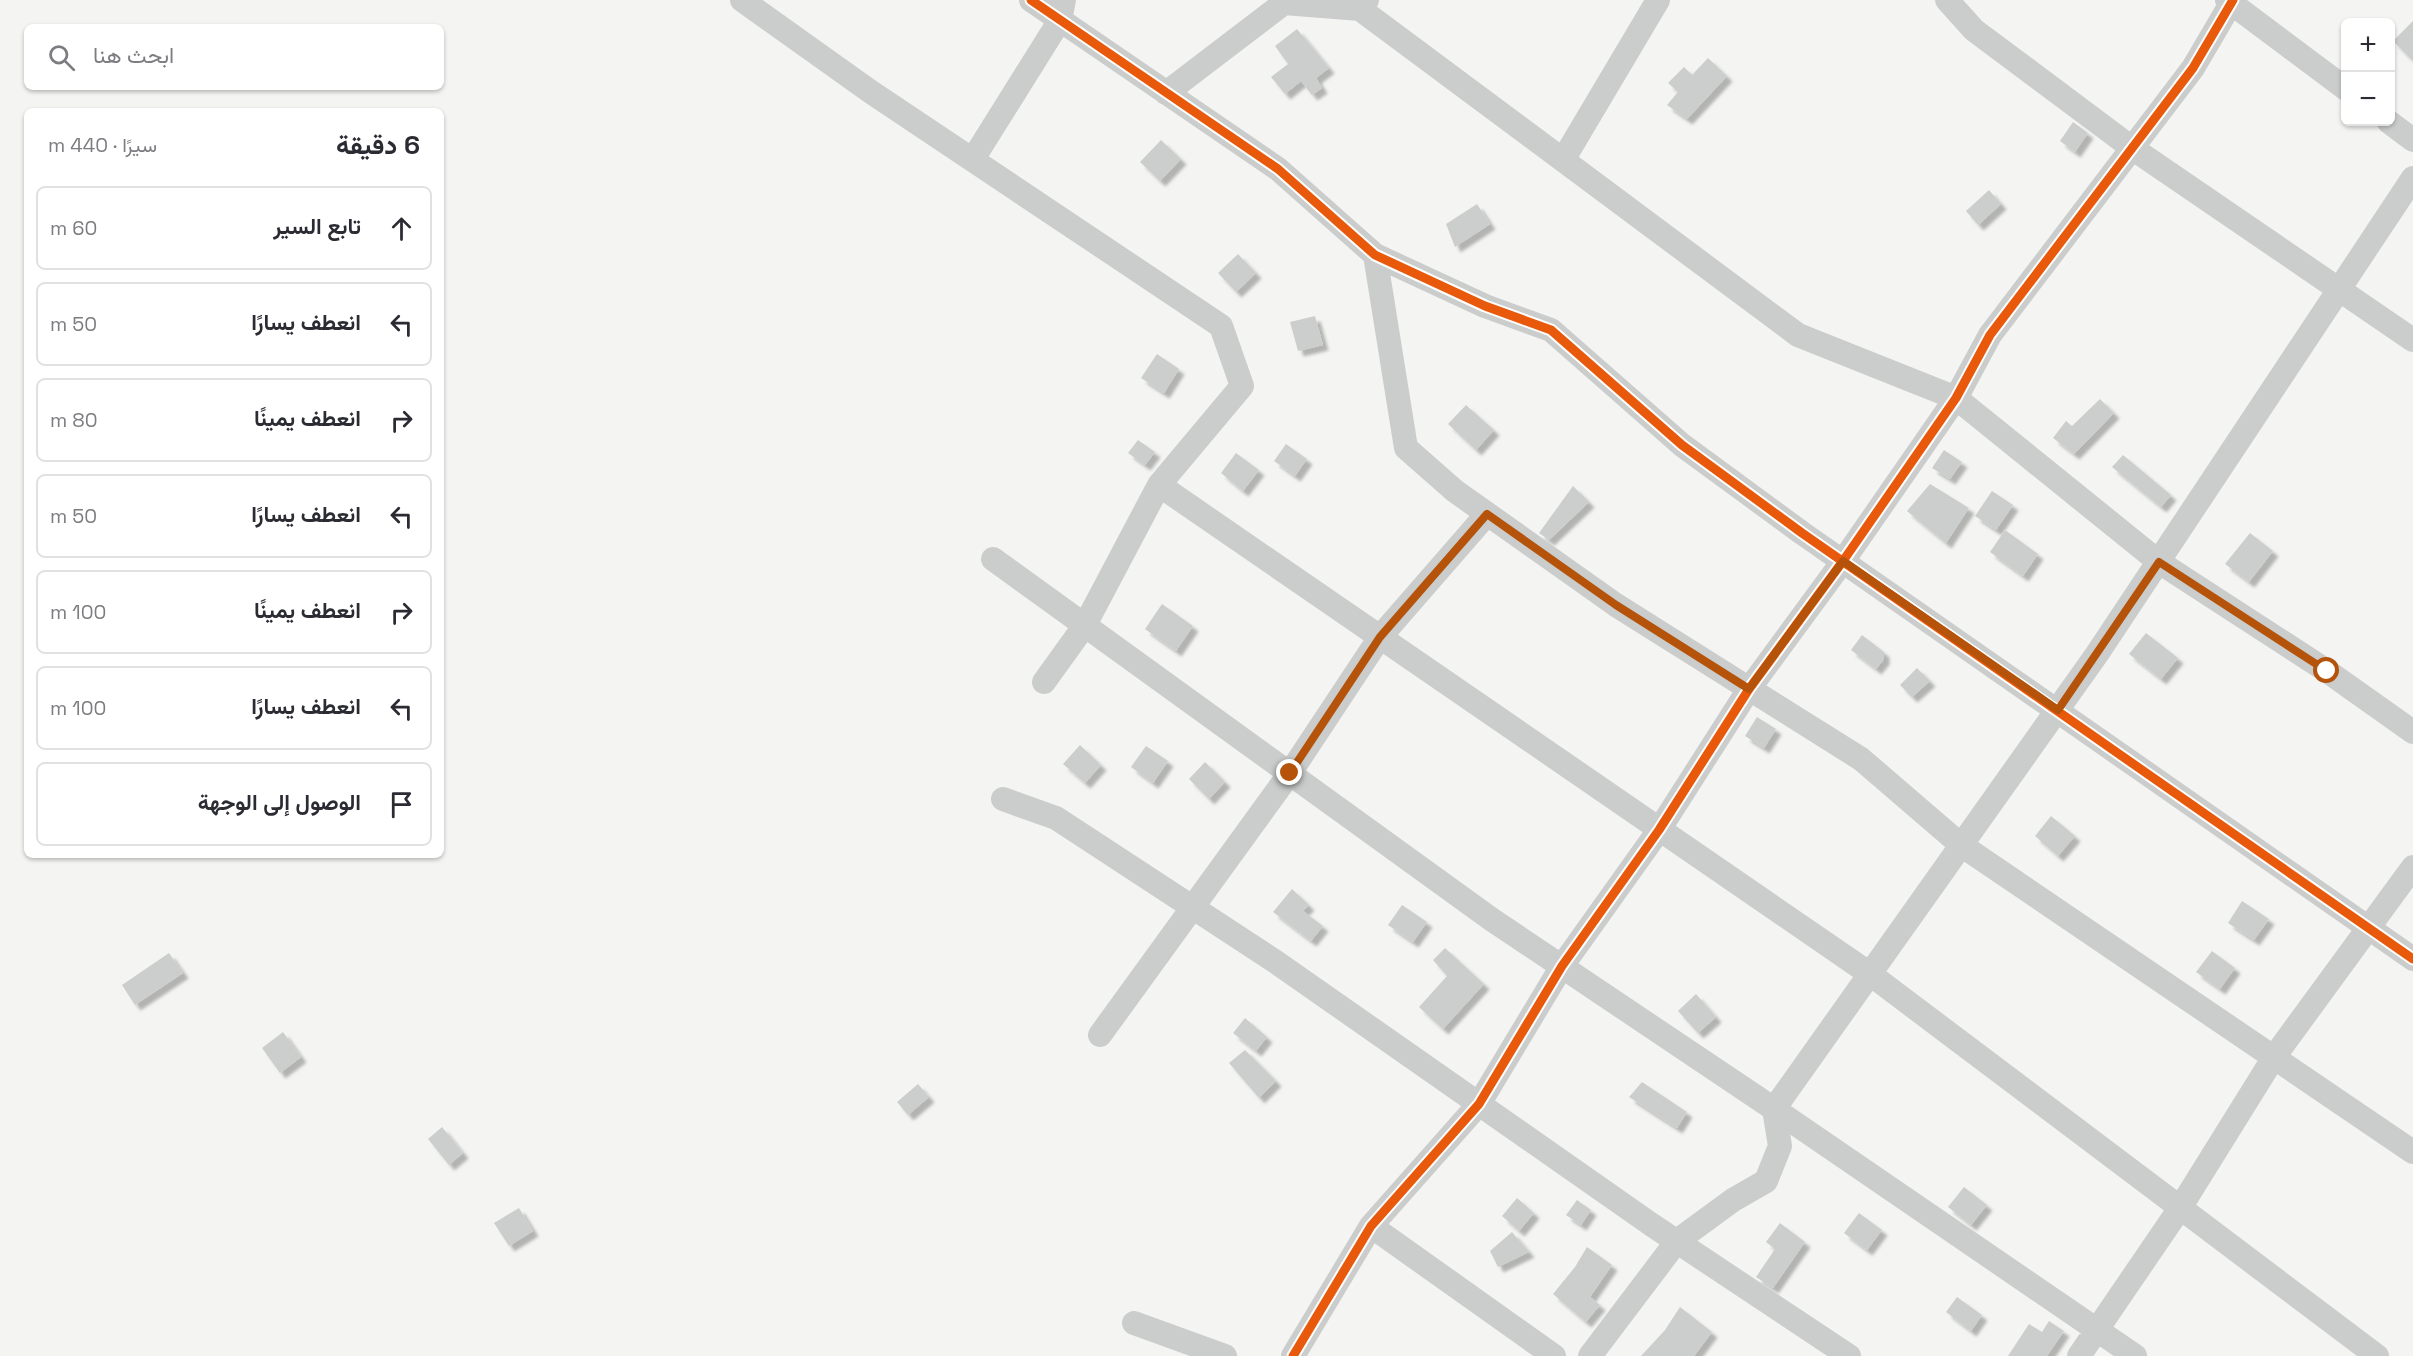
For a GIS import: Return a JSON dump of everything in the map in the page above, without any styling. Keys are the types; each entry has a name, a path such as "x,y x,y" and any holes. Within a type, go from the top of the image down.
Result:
{"street":[{"path":"742,0 871,92 1221,326 1242,386 1159,485 1085,625 1044,682"},
{"path":"1031,0 1062,10 1166,93 1278,169 1376,255 1485,306 1551,330 1682,445 1843,561 2413,959"},
{"path":"1563,160 1658,0"},
{"path":"1947,0 1974,30 2133,148 2413,340"},
{"path":"1293,1356 1371,1226 1479,1104 1562,966 1659,830 1749,689 1843,561 1956,398 1990,335 2193,68 2230,1 2341,85"},
{"path":"1166,93 1284,3 1363,4 1563,160 1798,335 1956,398 2159,562 2327,671 2413,732"},
{"path":"973,159 1062,10"},
{"path":"2394,126 2413,140"},
{"path":"1590,1356 1677,1241 1733,1200 1766,1180 1780,1146 1774,1108 2058,710 2159,562 2413,178"},
{"path":"1376,255 1406,448 1455,491 1616,605 1861,759 1961,845 2413,1152"},
{"path":"1159,485 1870,974 2377,1356"},
{"path":"1100,1035 1290,773 1380,637 1487,514"},
{"path":"993,559 1491,919 1774,1108 2135,1356"},
{"path":"1003,799 1056,818 1276,962 1677,1241 1850,1356"},
{"path":"2079,1356 2180,1208 2274,1057 2413,867"},
{"path":"1371,1226 1554,1356"},
{"path":"1134,1323 1225,1356"}],"building":[{"path":"2413,21 2413,61 2395,43 2395,39"},
{"path":"1297,29 1329,68 1316,78 1322,88 1312,95 1301,81 1285,94 1271,77 1288,64 1275,46"},
{"path":"1708,58 1727,76 1687,119 1667,105 1678,92 1668,83 1684,67 1692,75"},
{"path":"2073,122 2088,133 2075,152 2060,141"},
{"path":"1161,140 1181,159 1160,181 1140,162"},
{"path":"1989,190 2001,204 1978,225 1966,211"},
{"path":"1477,204 1490,224 1455,247 1446,224"},
{"path":"1238,254 1256,273 1236,292 1218,273"},
{"path":"1315,316 1323,345 1298,351 1290,322"},
{"path":"1157,354 1179,369 1164,393 1141,378"},
{"path":"2100,399 2114,413 2074,454 2053,438 2066,421 2072,426"},
{"path":"1466,405 1494,430 1476,450 1448,424"},
{"path":"1138,440 1155,452 1145,465 1128,453"},
{"path":"1286,444 1307,459 1295,476 1274,461"},
{"path":"1944,450 1962,462 1950,479 1932,468"},
{"path":"1236,453 1259,470 1243,491 1221,473"},
{"path":"2123,455 2171,495 2161,507 2112,467"},
{"path":"1930,484 1969,508 1946,543 1907,511"},
{"path":"1573,486 1589,502 1549,540 1539,533"},
{"path":"1992,491 2013,505 1996,530 1975,516"},
{"path":"2005,530 2038,554 2023,576 1990,552"},
{"path":"2250,533 2273,551 2249,582 2225,564"},
{"path":"1162,604 1193,626 1176,651 1145,629"},
{"path":"2146,633 2178,658 2161,679 2129,654"},
{"path":"1862,635 1884,652 1884,659 1876,669 1851,650"},
{"path":"1917,668 1930,681 1912,697 1900,685"},
{"path":"1757,717 1776,729 1764,748 1745,736"},
{"path":"1080,745 1101,765 1085,783 1063,764"},
{"path":"1146,746 1168,761 1153,783 1131,767"},
{"path":"1205,762 1225,782 1209,799 1189,779"},
{"path":"2051,816 2075,836 2058,856 2035,836"},
{"path":"1292,889 1309,905 1303,911 1323,926 1311,941 1273,912"},
{"path":"2242,901 2269,919 2254,940 2228,923"},
{"path":"1402,905 1427,922 1413,942 1388,925"},
{"path":"1445,948 1484,984 1443,1029 1419,1007 1447,976 1433,960"},
{"path":"2212,951 2235,968 2220,989 2196,972"},
{"path":"169,953 183,973 135,1005 122,985"},
{"path":"1696,994 1716,1017 1698,1033 1678,1011"},
{"path":"1245,1018 1267,1037 1256,1051 1233,1033"},
{"path":"283,1032 301,1057 280,1073 262,1048"},
{"path":"1245,1050 1276,1081 1259,1098 1229,1063"},
{"path":"1642,1082 1687,1112 1677,1128 1629,1097"},
{"path":"918,1084 929,1097 908,1115 897,1102"},
{"path":"442,1127 463,1153 449,1165 428,1139"},
{"path":"1964,1187 1987,1205 1971,1225 1948,1207"},
{"path":"1517,1198 1534,1213 1519,1231 1502,1216"},
{"path":"1577,1200 1591,1210 1581,1225 1566,1215"},
{"path":"519,1208 533,1231 509,1246 494,1223"},
{"path":"1859,1213 1882,1230 1867,1250 1844,1233"},
{"path":"1780,1223 1805,1242 1773,1288 1756,1277 1775,1249 1766,1242"},
{"path":"1512,1232 1529,1252 1498,1267 1490,1251"},
{"path":"1587,1247 1612,1265 1590,1297 1600,1305 1586,1322 1553,1294 1575,1267"},
{"path":"1957,1297 1982,1315 1971,1331 1946,1312"},
{"path":"1680,1307 1712,1332 1694,1356 1641,1356 1665,1330"},
{"path":"2049,1321 2064,1331 2047,1356 2008,1356 2029,1324 2042,1332"}],"cycle path":[{"path":"1031,0 1278,169 1375,255 1485,306 1551,330 1682,445 1802,533 2413,959"},
{"path":"1293,1356 1371,1226 1479,1104 1562,966 1659,830 1749,689 1843,561 1956,398 1990,335 2193,68 2233,0"}],"route":[{"path":"1290,773 1380,637 1487,514 1616,605 1749,689 1843,561 2058,710 2159,562 2327,671"}]}
